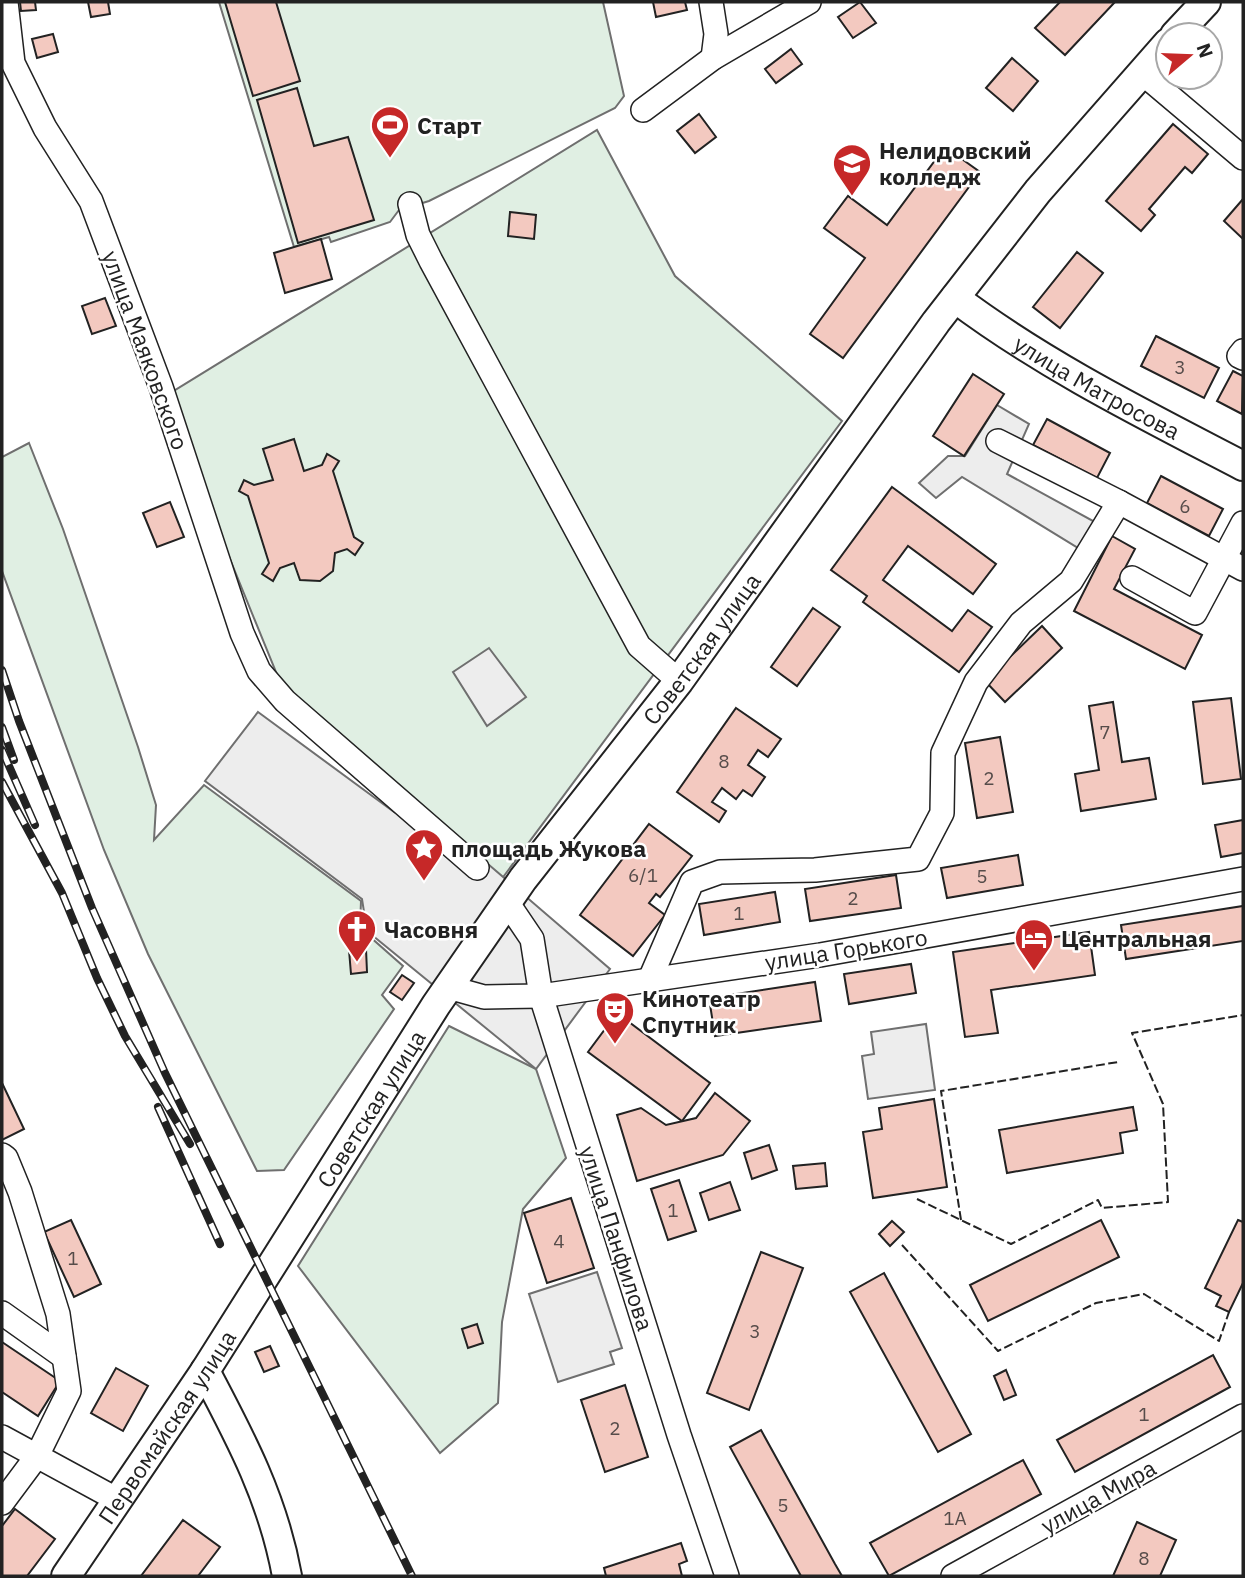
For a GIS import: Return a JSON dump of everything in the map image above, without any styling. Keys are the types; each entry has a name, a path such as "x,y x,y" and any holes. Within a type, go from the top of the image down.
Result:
{"main road":[{"path":"1188,21 1206,2"},
{"name":"Советская улица","path":"265,1274 448,987 531,869 679,681 955,298 1038,191 1154,58"},
{"name":"улица Матросова","path":"955,298 991,325 1107,396 1243,466"},
{"name":"Первомайская улица","path":"65,1576 205,1371 265,1274"},
{"path":"205,1371 256,1468 281,1545 287,1576"}],"street":[{"name":"улица Маяковского","path":"6,2 13,63 45,128 91,201 161,387 242,633 260,671 285,701 477,868"},
{"path":"711,2 716,34 713,58"},
{"path":"643,110 713,58 810,2"},
{"path":"1141,72 1243,158"},
{"path":"410,204 418,235 431,261 639,646 679,681"},
{"path":"1243,351 1239,356 1243,358"},
{"path":"998,441 1234,564"},
{"path":"650,979 692,881 720,872 815,870 918,859 942,813 943,753 976,682 1021,623 1071,581 1119,502"},
{"path":"1132,578 1195,613 1234,564 1243,523"},
{"name":"улица Горького","path":"448,987 484,997 541,996 820,955 1243,879"},
{"name":"улица Панфилова","path":"507,902 532,940 541,996 679,1435 727,1576"},
{"path":"2,1155 6,1158 20,1192 58,1314 69,1391 37,1456 2,1503"},
{"path":"8,1317 58,1314"},
{"path":"8,1317 64,1357"},
{"name":"улица Мира","path":"953,1576 1243,1416"},
{"path":"2,1437 116,1499"}],"green space":[{"name":"Старт","path":"219,2 603,2 624,96 615,108 429,201 399,210 390,222 331,242 329,237 294,247"},
{"path":"597,130 675,276 842,421 495,888 280,682 164,397"},
{"path":"29,443 63,529 138,747 156,805 154,840 204,785 361,901 360,928 403,966 382,995 394,1009 284,1170 257,1171 148,954 104,850 2,571 2,457"},
{"path":"449,1026 536,1069 566,1158 523,1209 502,1322 498,1403 440,1453 298,1266"}],"shaded area":[{"path":"997,405 1029,424 1007,474 1104,527 1088,554 962,477 936,498 919,483 948,456 965,456"},
{"path":"489,648 526,697 487,726 453,672"},
{"name":"площадь Жукова","path":"258,712 394,812 488,864 610,969 536,1069 367,931 362,899 205,781"},
{"path":"926,1024 935,1090 868,1099 862,1056 874,1054 871,1032"},
{"path":"597,1272 622,1348 610,1352 614,1364 558,1382 529,1294"}],"building":[{"path":"20,2 35,2 36,10 21,11"},
{"path":"88,2 108,2 110,14 91,17"},
{"path":"225,2 276,2 300,81 253,96"},
{"path":"653,2 685,2 687,10 656,17"},
{"path":"860,2 876,23 853,38 838,17"},
{"path":"1060,2 1115,2 1065,55 1035,28"},
{"path":"53,34 58,52 37,58 32,39"},
{"path":"791,49 802,64 776,83 765,69"},
{"path":"1012,58 1038,81 1013,111 986,88"},
{"path":"297,88 314,146 348,137 374,220 298,243 257,100"},
{"path":"699,114 716,137 695,153 677,131"},
{"path":"1173,124 1208,154 1192,173 1185,167 1149,209 1155,215 1141,231 1106,201"},
{"path":"945,147 980,172 843,358 810,334 865,258 824,228 848,196 887,225"},
{"path":"1243,199 1243,239 1224,221"},
{"path":"510,212 536,215 534,239 508,236"},
{"path":"321,239 332,279 285,293 274,253"},
{"path":"1077,252 1103,273 1060,328 1033,307"},
{"path":"105,298 116,326 92,334 82,306"},
{"path":"1156,336 1219,368 1204,398 1141,366"},
{"path":"1233,371 1243,376 1242,414 1217,401"},
{"path":"973,374 1004,394 964,456 933,436"},
{"path":"1047,419 1110,453 1097,478 1033,445"},
{"path":"294,439 304,471 322,465 327,454 339,461 333,471 354,537 363,543 355,555 347,549 335,553 333,571 320,581 300,580 294,563 280,568 273,581 262,574 269,563 248,496 239,491 244,480 254,485 273,480 263,449"},
{"path":"1161,476 1223,509 1209,536 1147,503"},
{"path":"892,487 996,564 973,594 908,546 883,580 952,631 968,610 992,627 959,672 863,602 867,596 831,570"},
{"path":"170,502 184,537 157,547 143,513"},
{"path":"1112,536 1135,549 1114,589 1202,635 1185,669 1074,611"},
{"path":"813,608 840,627 797,686 771,667"},
{"path":"1042,626 1062,648 1005,702 985,681"},
{"path":"1231,698 1241,779 1203,784 1193,702"},
{"path":"1113,702 1122,762 1149,758 1156,799 1081,811 1075,774 1099,770 1089,706"},
{"path":"736,708 781,739 768,757 758,750 748,765 765,777 752,796 743,790 736,799 722,788 712,802 726,811 719,822 677,792"},
{"path":"1000,737 1013,812 977,818 965,743"},
{"path":"1243,820 1243,853 1221,857 1215,825"},
{"path":"649,824 692,856 660,897 656,894 649,903 665,915 633,956 580,915"},
{"path":"1018,855 1023,885 947,898 941,868"},
{"path":"896,875 901,908 810,921 805,889"},
{"path":"775,892 780,922 704,935 699,904"},
{"path":"1243,906 1243,941 1126,959 1121,925"},
{"path":"1089,932 1095,975 991,990 998,1033 965,1037 953,952"},
{"path":"366,949 367,972 351,974 349,950"},
{"path":"911,964 916,993 849,1004 844,974"},
{"path":"402,975 414,983 402,1000 390,992"},
{"path":"815,982 821,1021 715,1036 709,998"},
{"path":"617,1013 710,1083 682,1121 588,1052"},
{"path":"2,1083 24,1129 2,1140"},
{"path":"715,1093 750,1121 723,1155 637,1181 617,1115 641,1108 666,1125 696,1118"},
{"path":"934,1099 947,1187 873,1198 863,1132 882,1129 879,1108"},
{"path":"1133,1107 1137,1130 1120,1133 1123,1153 1007,1173 999,1130"},
{"path":"769,1145 777,1170 752,1179 744,1153"},
{"path":"825,1163 827,1186 796,1189 793,1166"},
{"path":"679,1180 696,1231 668,1240 651,1189"},
{"path":"730,1182 740,1210 709,1220 700,1193"},
{"path":"571,1198 594,1268 547,1283 524,1213"},
{"path":"71,1220 101,1284 74,1297 44,1232"},
{"path":"1101,1220 1119,1257 988,1321 970,1285"},
{"path":"1238,1220 1243,1222 1243,1283 1229,1312 1216,1306 1221,1296 1205,1288"},
{"path":"892,1221 904,1232 890,1246 879,1234"},
{"path":"761,1252 803,1268 749,1410 707,1393"},
{"path":"884,1273 971,1434 938,1452 850,1292"},
{"path":"477,1324 483,1343 468,1348 462,1329"},
{"path":"2,1342 60,1381 38,1416 2,1392"},
{"path":"270,1346 279,1366 264,1372 255,1352"},
{"path":"1213,1355 1230,1387 1075,1472 1057,1440"},
{"path":"116,1368 148,1386 123,1431 91,1413"},
{"path":"1006,1370 1016,1395 1004,1400 994,1376"},
{"path":"625,1385 648,1457 605,1472 581,1400"},
{"path":"761,1430 842,1576 801,1576 730,1447"},
{"path":"1023,1460 1041,1494 889,1576 870,1543"},
{"path":"15,1509 55,1539 27,1576 2,1576 2,1526"},
{"path":"183,1520 220,1547 198,1576 141,1576"},
{"path":"1137,1522 1176,1540 1160,1576 1113,1576"},
{"path":"681,1543 687,1561 679,1564 682,1576 606,1576 604,1568"}],"railway":[{"path":"2,670 19,721 92,908 165,1073 412,1576"},
{"path":"2,727 14,760"},
{"path":"2,750 35,825"},
{"path":"2,782 62,893 97,978 125,1036 190,1144"},
{"path":"158,1107 220,1244"}],"fence":[{"path":"917,1199 1011,1244 1098,1200 1102,1208 1168,1202 1163,1104 1132,1033 1243,1015"},
{"path":"961,1220 941,1091 1118,1062"},
{"path":"902,1245 998,1351 1096,1303 1144,1294 1219,1341 1229,1312"}],"place":[{"name":"Старт","path":"390,159"},
{"name":"Нелидовский колледж","path":"852,197"},
{"name":"площадь Жукова","path":"424,882"},
{"name":"Часовня","path":"357,963"},
{"name":"Центральная","path":"1034,972"},
{"name":"Кинотеатр Спутник","path":"615,1045"}]}
